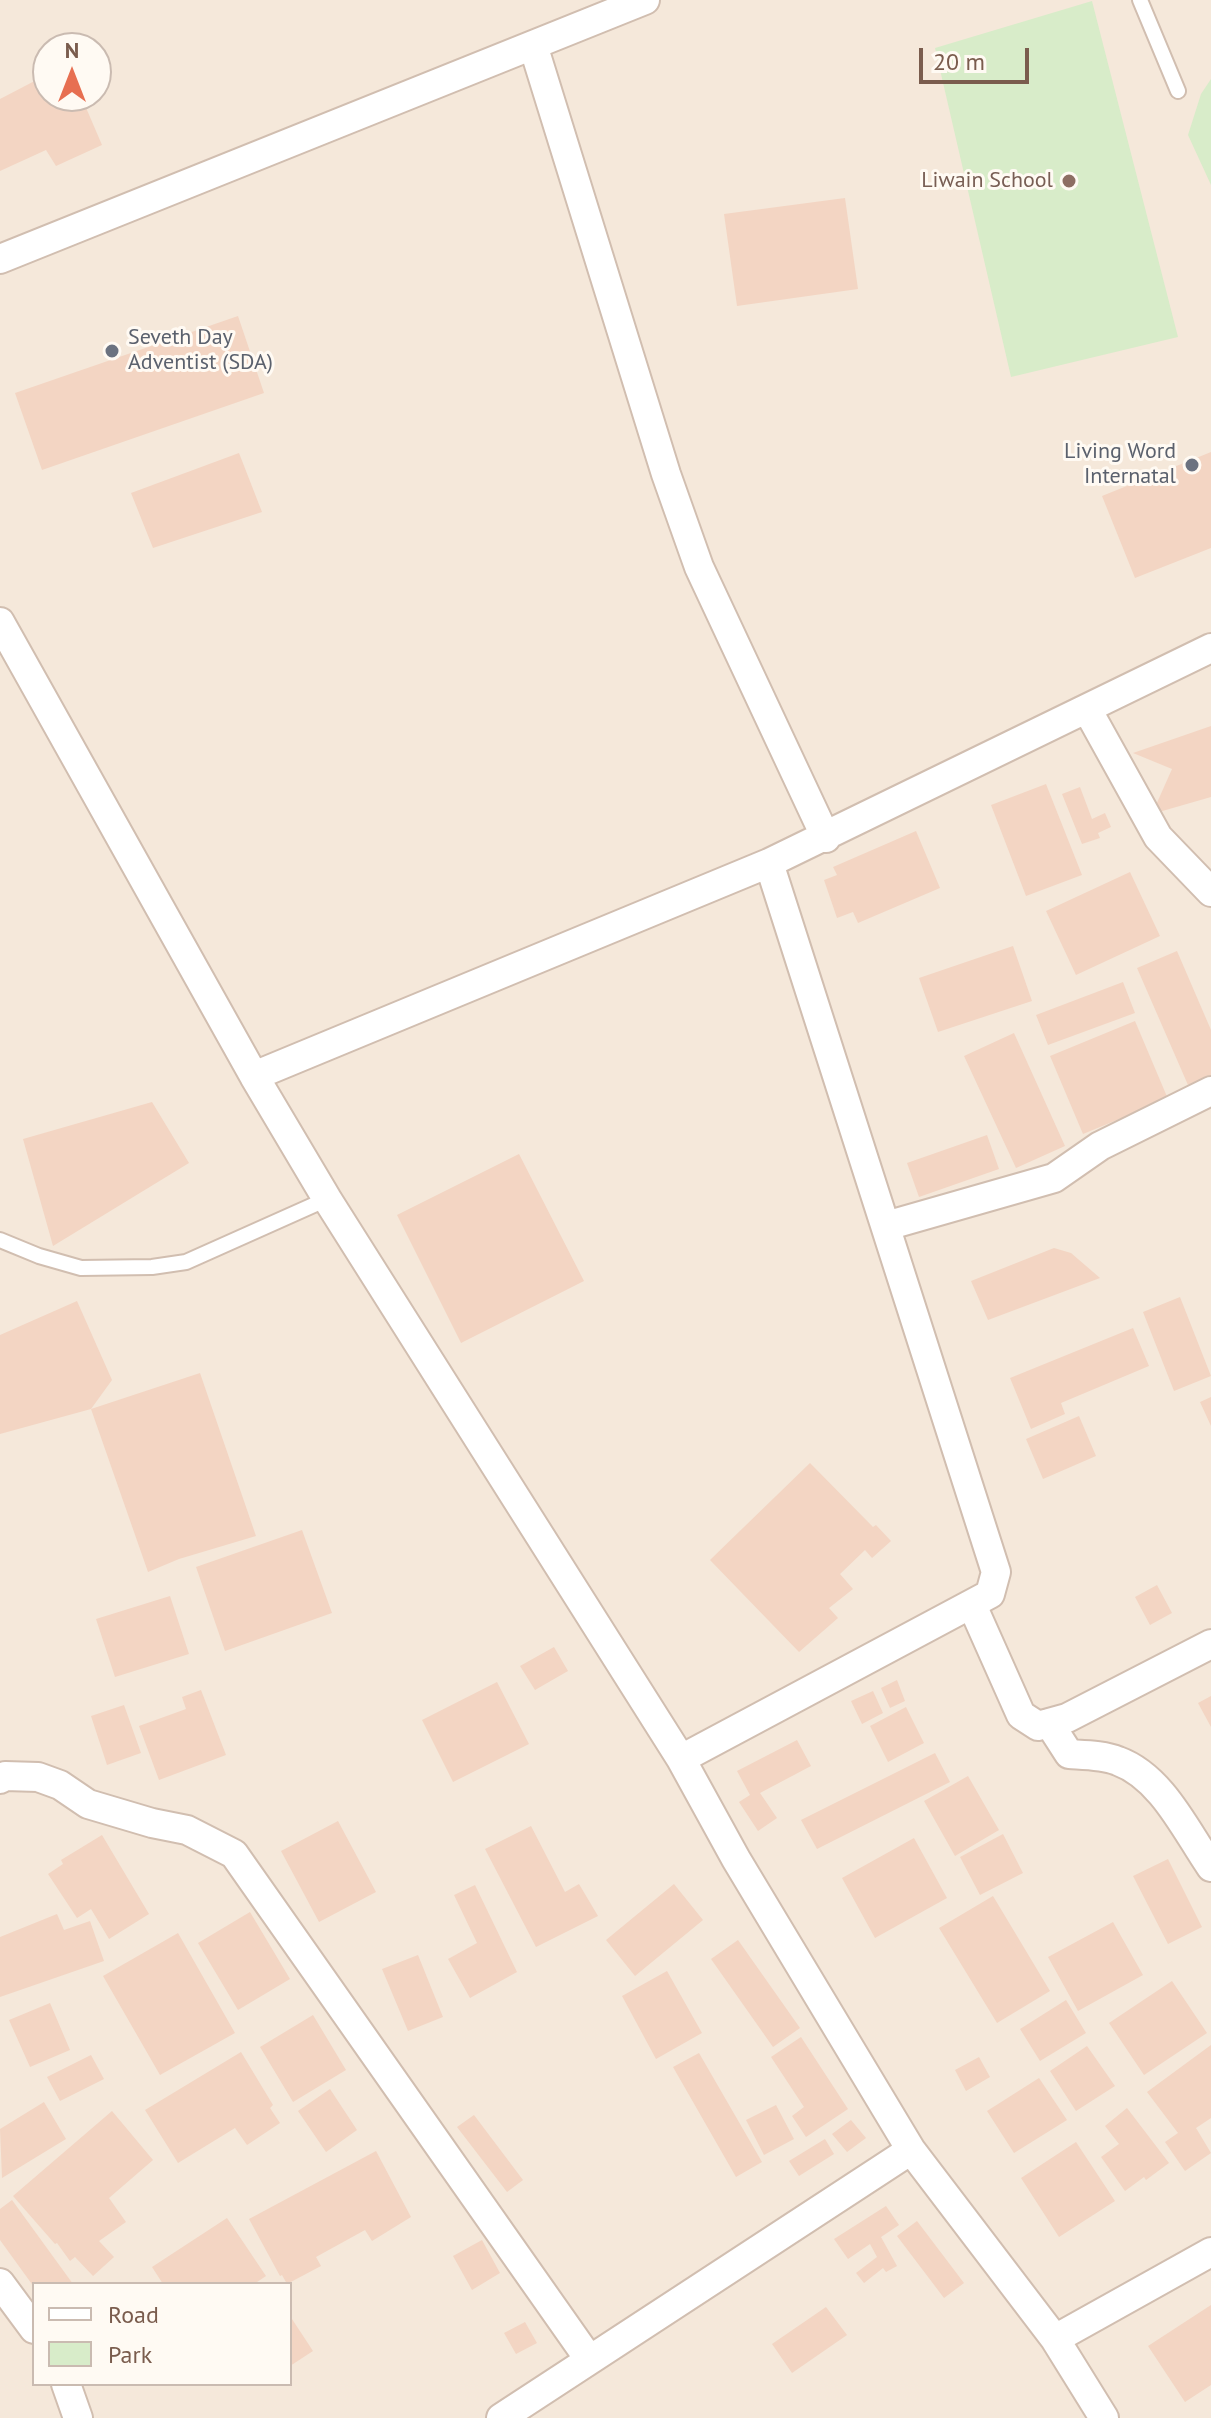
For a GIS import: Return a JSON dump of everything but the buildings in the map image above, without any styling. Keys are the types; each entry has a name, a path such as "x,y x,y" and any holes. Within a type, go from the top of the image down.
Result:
{"street":[{"path":"0,259 645,0"},
{"path":"533,45 666,474 699,567 826,838"},
{"path":"0,622 254,1076 327,1199 681,1759 736,1859 911,2150 1055,2339 1104,2418"},
{"path":"254,1076 826,838 1211,648"},
{"path":"1087,709 1158,837 1211,892"},
{"path":"681,1759 972,1605 990,1594 996,1572 769,863"},
{"path":"886,1226 1054,1178 1100,1146 1211,1091"},
{"path":"972,1605 1021,1715 1038,1726 1067,1718 1211,1644"},
{"path":"1049,1723 1069,1754 1115,1759 1134,1768 1156,1787 1211,1867"},
{"path":"0,1779 5,1776 38,1777 60,1785 88,1804 187,1830 234,1854 589,2359"},
{"path":"501,2418 911,2150"},
{"path":"1055,2339 1211,2252"},
{"path":"0,2283 32,2326"},
{"path":"67,2386 78,2418"}],"lane":[{"path":"1140,0 1178,91"},
{"path":"0,1240 81,1268 152,1267 186,1262 327,1199"}],"shaded area":[{"path":"0,0 1211,0 1211,2418 0,2418"}],"green space":[{"path":"1092,1 1178,337 1011,377 935,48"},
{"path":"1211,79 1211,185 1188,135 1201,94"}],"place":[{"name":"Liwain School","path":"1069,181"},
{"name":"Seveth Day Adventist (SDA)","path":"112,351"},
{"name":"Living Word Internatal","path":"1192,465"}]}
